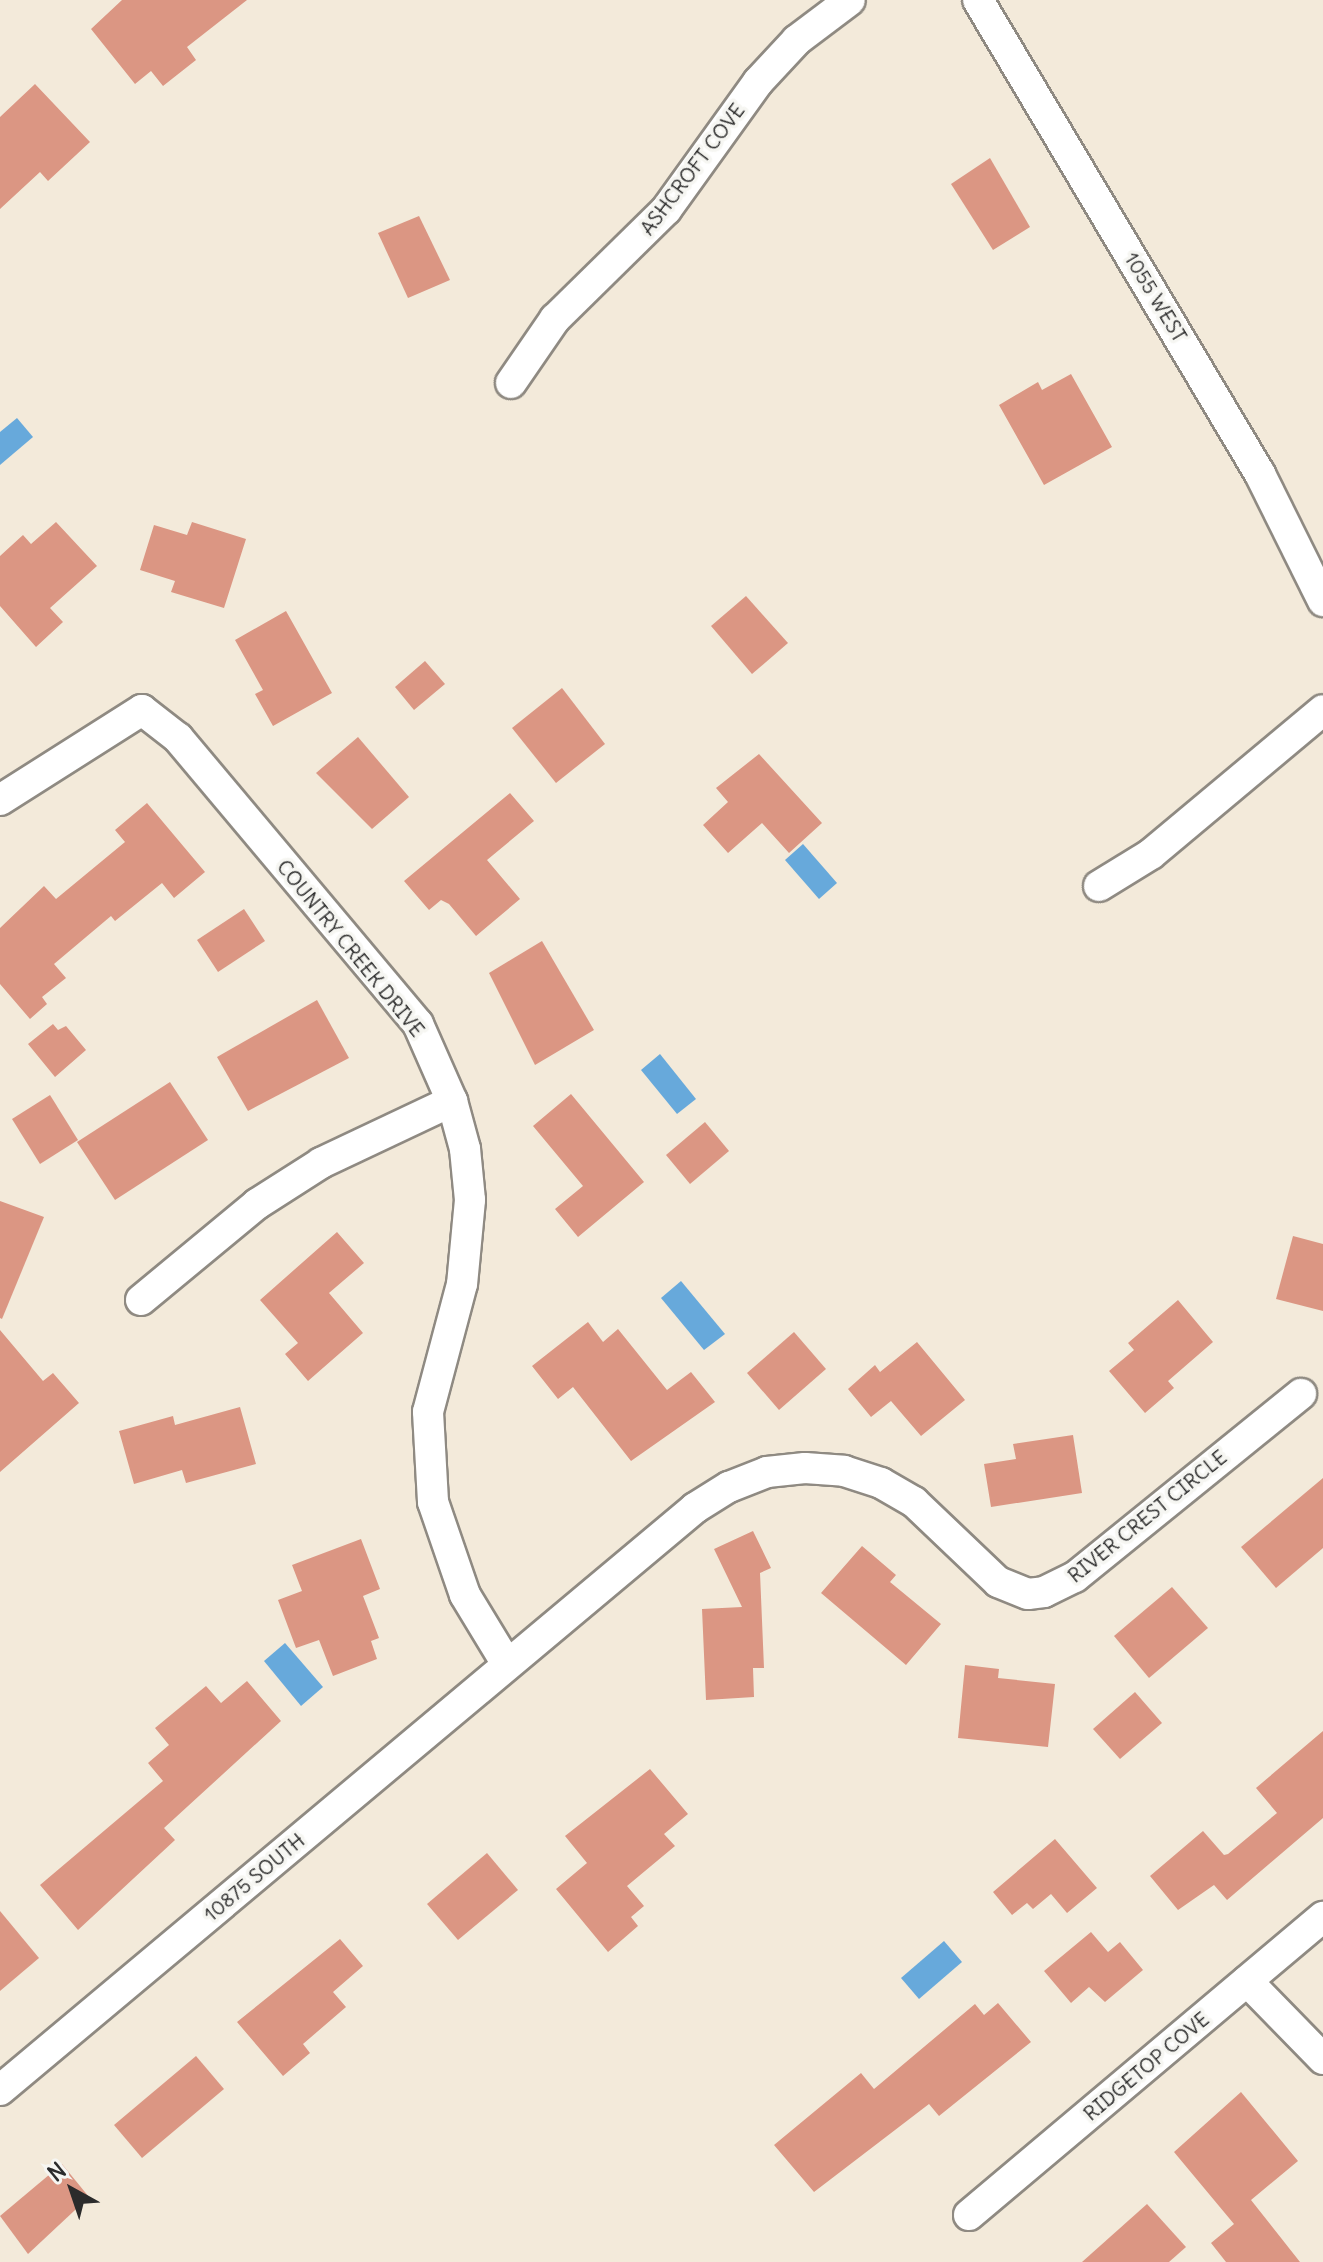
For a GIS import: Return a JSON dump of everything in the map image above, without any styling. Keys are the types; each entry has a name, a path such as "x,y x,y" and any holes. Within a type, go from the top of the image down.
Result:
{"street":[{"name":"ASHCROFT COVE","path":"511,383 555,319 666,210 758,82 797,40 850,0"},
{"name":"1055 WEST","path":"978,0 1260,474 1323,601"},
{"name":"COUNTRY CREEK DRIVE","path":"0,800 142,710 178,738 418,1024 452,1101 465,1149 469,1243 428,1412 432,1487 446,1548 465,1595 507,1664"},
{"path":"1099,886 1151,854 1323,710"},
{"path":"141,1300 257,1204 321,1163 452,1101"},
{"name":"RIVER CREST CIRCLE","path":"507,1664 695,1508 767,1472 844,1471 881,1483 914,1502 998,1582 1028,1594 1044,1592 1075,1577 1301,1394"},
{"name":"10875 SOUTH","path":"0,2090 507,1664"},
{"name":"RIDGETOP COVE","path":"969,2215 1323,1917"},
{"path":"1247,1981 1323,2059"}],"water":[{"path":"17,418 33,437 0,465 0,432"},
{"path":"803,844 837,883 819,899 785,860"},
{"path":"660,1054 696,1099 677,1114 641,1070"},
{"path":"681,1281 725,1334 704,1350 661,1298"},
{"path":"285,1643 323,1687 301,1706 264,1661"},
{"path":"944,1941 962,1962 919,1999 901,1978"}],"building":[{"path":"122,0 247,0 187,47 196,60 163,86 151,71 135,84 91,29"},
{"path":"35,84 90,142 48,181 40,172 0,209 0,117"},
{"path":"990,158 1030,227 993,250 951,184"},
{"path":"419,216 450,280 408,298 378,233"},
{"path":"1071,374 1112,447 1044,485 999,405 1038,382 1042,390"},
{"path":"56,522 97,566 50,608 63,622 36,647 0,606 0,556 23,535 31,544"},
{"path":"192,522 246,539 224,608 171,592 175,581 140,570 154,525 187,535"},
{"path":"746,596 788,643 752,674 711,626"},
{"path":"286,611 332,693 273,726 255,694 263,690 235,640"},
{"path":"425,661 445,684 414,710 395,687"},
{"path":"562,688 605,744 556,783 512,728"},
{"path":"358,737 409,797 372,829 316,773"},
{"path":"759,754 822,823 789,853 762,823 728,853 703,825 728,802 716,788"},
{"path":"510,793 534,821 487,860 520,899 476,936 449,904 441,900 429,910 404,881"},
{"path":"147,803 205,872 174,898 162,883 115,921 111,916 54,964 66,978 42,997 47,1004 30,1019 0,984 0,928 44,886 56,899 125,842 115,830"},
{"path":"244,909 265,941 218,972 197,940"},
{"path":"542,941 594,1030 535,1065 489,973"},
{"path":"317,1000 349,1058 248,1111 217,1057"},
{"path":"53,1024 58,1030 66,1026 86,1050 55,1077 28,1044"},
{"path":"170,1082 208,1140 115,1200 77,1142"},
{"path":"571,1094 644,1182 578,1237 555,1209 583,1186 533,1126"},
{"path":"50,1095 78,1140 40,1164 12,1119"},
{"path":"705,1122 729,1151 690,1184 666,1155"},
{"path":"0,1201 44,1217 2,1319 0,1318"},
{"path":"337,1232 364,1263 329,1293 363,1333 308,1381 285,1354 298,1343 260,1300"},
{"path":"1293,1236 1323,1244 1323,1311 1276,1299"},
{"path":"1178,1300 1213,1342 1168,1381 1174,1388 1145,1413 1109,1371 1134,1350 1128,1343"},
{"path":"588,1322 603,1342 618,1329 667,1390 691,1372 715,1402 631,1461 573,1387 558,1399 532,1366"},
{"path":"0,1330 43,1381 53,1373 79,1403 0,1472"},
{"path":"794,1332 826,1369 779,1410 747,1373"},
{"path":"917,1342 965,1400 921,1436 891,1401 871,1417 848,1389 875,1365 880,1372"},
{"path":"240,1407 256,1464 186,1483 182,1470 134,1484 119,1431 173,1416 175,1425"},
{"path":"1073,1435 1082,1493 991,1507 984,1464 1016,1459 1013,1444"},
{"path":"1323,1478 1323,1548 1276,1588 1241,1547"},
{"path":"753,1531 771,1568 760,1573 764,1668 753,1668 754,1697 706,1700 702,1609 742,1607 714,1549"},
{"path":"361,1539 380,1589 363,1596 379,1638 371,1641 377,1659 333,1676 319,1640 296,1648 278,1600 302,1591 292,1565"},
{"path":"862,1546 896,1575 890,1582 941,1624 906,1665 821,1593"},
{"path":"1172,1587 1208,1628 1149,1678 1114,1636"},
{"path":"965,1665 999,1669 998,1678 1055,1684 1048,1747 958,1738"},
{"path":"247,1681 281,1721 164,1828 175,1840 78,1930 40,1885 163,1781 148,1763 169,1745 155,1728 206,1686 221,1703"},
{"path":"1135,1692 1162,1723 1120,1759 1093,1729"},
{"path":"1323,1731 1323,1818 1227,1900 1214,1885 1178,1910 1150,1876 1203,1831 1224,1855 1277,1813 1256,1788"},
{"path":"650,1769 688,1814 664,1834 675,1846 627,1886 644,1906 631,1917 638,1926 608,1952 556,1889 587,1863 565,1836"},
{"path":"1055,1839 1097,1888 1067,1913 1051,1894 1033,1909 1027,1903 1012,1915 993,1892"},
{"path":"487,1853 518,1890 458,1940 427,1904"},
{"path":"0,1911 39,1958 0,1991"},
{"path":"1091,1932 1108,1952 1120,1942 1143,1970 1105,2002 1089,1987 1071,2003 1044,1971"},
{"path":"340,1939 363,1966 333,1992 346,2007 303,2044 310,2053 283,2076 237,2022"},
{"path":"998,2003 1031,2042 939,2116 929,2104 814,2192 774,2145 861,2073 874,2089 975,2004 984,2015"},
{"path":"196,2056 224,2089 142,2158 114,2125"},
{"path":"1241,2092 1298,2161 1251,2200 1300,2262 1226,2262 1211,2243 1234,2224 1174,2152"},
{"path":"62,2164 89,2197 28,2254 0,2216"},
{"path":"1147,2204 1186,2247 1169,2262 1082,2262"}]}
